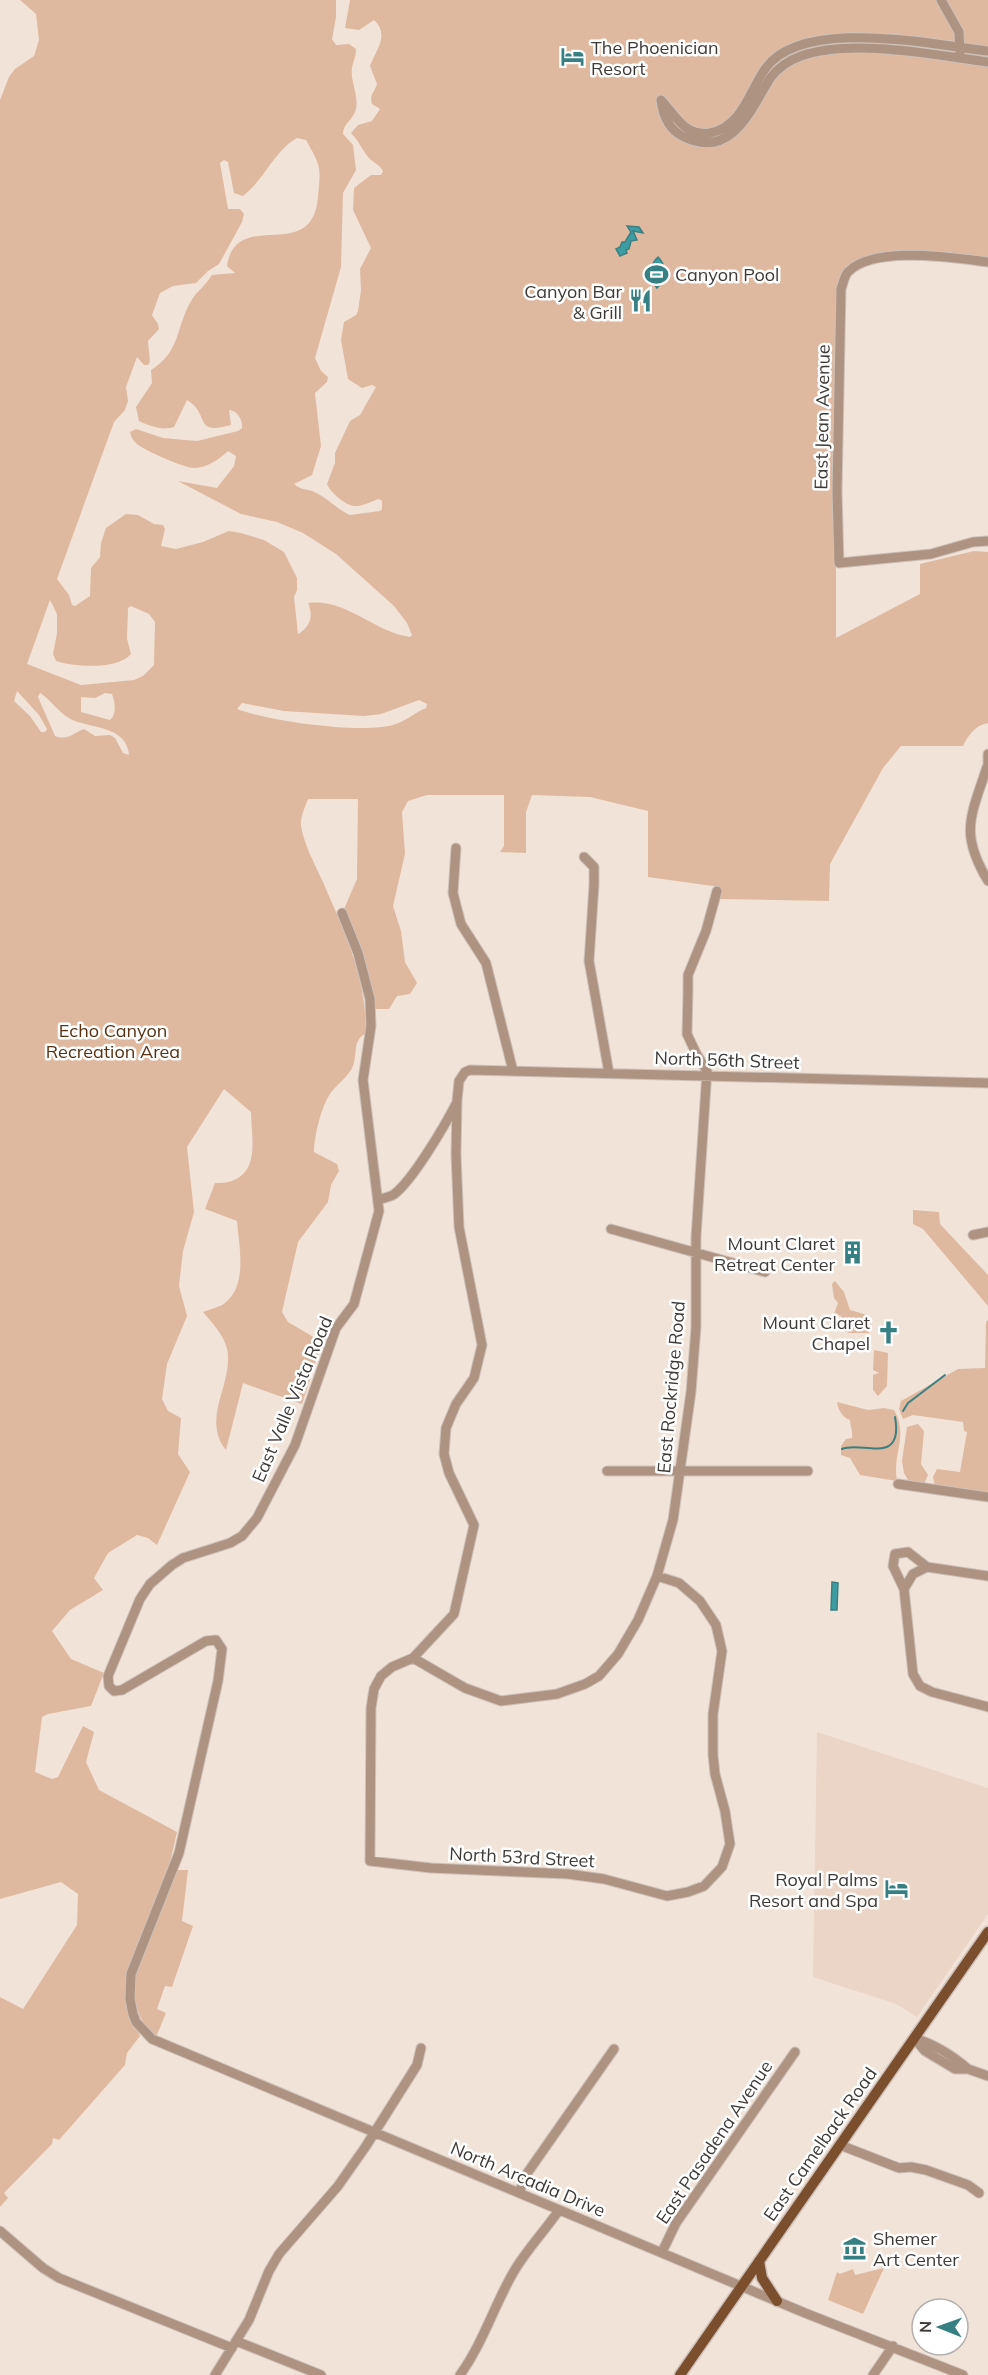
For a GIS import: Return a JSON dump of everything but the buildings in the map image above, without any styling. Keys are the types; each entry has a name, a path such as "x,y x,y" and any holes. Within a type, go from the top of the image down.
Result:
{"main road":[{"name":"East Camelback Road","path":"680,2375 988,1932"},
{"path":"759,2261 762,2278 777,2301"}],"street":[{"path":"941,0 959,32 959,58"},
{"path":"988,51 865,37 828,39 804,44 784,52 766,68 748,102 730,124 720,130 700,134 686,129 660,100 662,113 678,134 691,140 714,141 726,138 737,130 754,109 772,76 783,66 800,57 837,49 864,48 988,63"},
{"name":"East Jean Avenue","path":"988,262 922,255 892,257 860,264 846,273 840,301 837,491 839,563 931,554 973,542 988,541"},
{"path":"988,754 988,766 971,816 969,836 980,867 988,881"},
{"path":"456,848 453,893 461,924 486,963 513,1071"},
{"path":"584,857 594,867 590,961 609,1073"},
{"name":"East Rockridge Road","path":"413,1658 465,1688 501,1701 571,1690 599,1676 618,1654 638,1620 657,1575 673,1520 681,1470 691,1392 696,1327 697,1253 706,1077 704,1064 687,1034 688,975 706,931 717,891"},
{"name":"East Valle Vista Road","path":"152,2039 136,2022 133,2014 130,1999 131,1974 179,1853 218,1681 222,1649 216,1640 206,1641 122,1690 114,1691 109,1686 108,1676 140,1599 150,1584 183,1558 230,1543 242,1536 264,1506 298,1436 336,1328 354,1304 377,1221 379,1200 363,1080 371,1026 370,999 358,952 342,913"},
{"name":"North 56th Street","path":"457,1101 459,1081 465,1072 470,1070 988,1083"},
{"path":"379,1200 393,1195 413,1172 445,1124 457,1101"},
{"path":"413,1658 454,1614 474,1525 449,1473 444,1454 446,1428 456,1404 474,1378 482,1345 459,1227 456,1155 457,1101"},
{"path":"611,1229 765,1272"},
{"path":"973,1235 988,1232"},
{"path":"607,1471 808,1471"},
{"path":"898,1484 988,1497"},
{"path":"988,1576 927,1567 908,1552 896,1554 893,1566 904,1589 913,1674 920,1686 932,1692 988,1707"},
{"path":"904,1589 913,1575 927,1567"},
{"name":"North 53rd Street","path":"413,1658 386,1672 374,1689 371,1708 370,1861 431,1868 568,1874 604,1879 667,1896 688,1892 704,1886 722,1868 730,1844 713,1755 712,1714 722,1651 716,1625 700,1601 679,1583 657,1575"},
{"path":"914,2038 929,2042 946,2058 988,2076"},
{"name":"North Arcadia Drive","path":"152,2039 777,2301 963,2375"},
{"path":"215,2375 249,2320 269,2271 279,2254 338,2186 375,2133 417,2065 422,2048"},
{"path":"519,2192 528,2172 614,2049"},
{"name":"East Pasadena Avenue","path":"662,2252 676,2223 795,2052"},
{"path":"840,2145 899,2168 926,2170 968,2185 979,2193"},
{"path":"460,2375 481,2341 514,2272 559,2210"},
{"path":"0,2231 43,2268 59,2278 321,2375"},
{"path":"873,2375 893,2346"}],"shaded area":[{"path":"817,1732 988,1788 988,1914 917,2017 896,2004 813,1977"}],"green space":[{"name":"Echo Canyon Recreation Area","path":"20,0 336,0 332,39 336,45 349,44 356,49 352,78 356,109 343,134 353,145 356,170 343,193 341,267 315,358 321,371 328,377 327,382 315,393 321,446 312,475 294,484 317,493 350,515 382,509 382,501 379,499 360,506 350,505 338,498 327,484 335,463 335,453 350,421 360,415 376,387 372,385 362,388 348,379 341,340 344,322 356,315 358,311 361,290 360,269 371,248 353,210 354,188 371,175 381,175 383,171 369,158 351,133 358,125 372,121 380,109 371,101 377,84 370,66 380,43 381,31 374,20 359,30 345,28 350,0 988,0 988,258 922,251 891,254 858,261 838,285 836,293 836,638 920,594 920,564 974,551 988,552 988,723 976,729 963,746 901,746 883,768 830,864 829,901 718,899 720,887 648,877 648,811 590,797 532,795 526,812 526,853 500,852 504,846 504,795 427,795 408,801 402,812 405,854 393,906 401,931 405,962 417,983 410,994 397,996 389,1009 373,1009 356,941 344,909 357,879 358,799 308,799 301,820 302,833 353,955 362,993 366,1033 357,1043 351,1070 330,1094 321,1114 314,1152 337,1164 339,1171 331,1185 328,1202 298,1242 282,1312 288,1322 322,1342 302,1404 243,1383 226,1450 219,1439 216,1427 228,1368 226,1344 203,1312 225,1303 237,1286 240,1265 239,1242 237,1221 205,1209 215,1183 234,1180 248,1168 252,1141 251,1112 224,1089 187,1147 194,1212 183,1251 179,1286 187,1316 167,1364 162,1399 168,1411 181,1418 178,1454 190,1472 157,1545 148,1538 137,1535 108,1553 94,1578 103,1590 70,1610 52,1631 71,1659 104,1673 91,1706 42,1717 35,1772 52,1779 58,1777 83,1726 94,1732 86,1762 99,1790 177,1832 169,1867 130,1966 130,2015 140,2036 127,2053 125,2065 59,2140 53,2138 52,2144 4,2193 8,2198 0,2207 0,1997 23,2009 77,1925 78,1894 61,1882 0,1899 0,100 9,77 15,69 34,56 39,40 36,14","holes":["297,138 306,140 317,162 319,187 313,217 303,228 289,233 258,236 244,240 233,249 227,266 235,273 212,275 193,298 173,347 161,363 151,370 152,383 136,407 139,421 156,427 170,428 174,427 187,400 199,411 206,426 219,428 231,425 229,410 239,416 242,428 197,441 163,438 136,429 130,434 134,442 141,447 190,468 208,465 228,451 236,456 234,466 217,488 178,481 241,514 277,522 303,533 336,554 394,606 407,623 412,635 410,637 397,634 347,610 322,603 308,603 311,612 310,621 298,634 294,597 297,590 297,578 284,552 264,540 229,531 203,542 176,549 161,546 165,529 163,525 154,524 138,515 126,514 106,528 101,543 100,557 91,568 90,596 75,606 72,605 69,595 57,579 114,422 125,410 128,401 126,387 137,357 144,365 150,362 148,341 159,329 152,315 160,293 173,286 196,283 219,264 242,222 244,214 240,209 228,209 220,163 224,160 228,162 234,193 243,196 289,143","50,600 57,614 57,633 53,654 56,661 73,665 106,665 125,659 131,654 127,639 128,608 131,606 149,614 155,622 154,665 143,676 134,680 81,685 27,664","17,691 39,715 47,729 45,732 41,732 30,716 14,701","40,693 69,718 114,733 127,745 129,755 123,753 115,738 110,735 95,736 84,729 67,737 55,736 38,697","105,693 112,694 114,715 110,720 81,712 81,697 95,698","419,700 427,704 426,708 397,724 359,728 292,722 237,709 242,703 284,711 364,716 381,714"]},
{"path":"913,1210 939,1212 940,1224 988,1275 988,1306 923,1229 913,1224"},
{"path":"835,1281 844,1292 850,1310 864,1314 871,1319 869,1333 849,1333 841,1330 841,1316 834,1314 838,1303 834,1298 832,1284"},
{"path":"988,1320 988,1493 935,1486 933,1477 937,1469 960,1472 967,1432 964,1431 963,1422 913,1415 903,1419 899,1409 901,1401 958,1369 985,1368 986,1322"},
{"path":"874,1350 888,1353 887,1386 878,1396 873,1390 873,1375 879,1373 873,1370"},
{"path":"837,1402 868,1410 884,1408 894,1410 900,1428 897,1481 860,1475 850,1458 841,1455 841,1446 846,1439 852,1438 852,1433 850,1420 841,1413"},
{"path":"918,1424 924,1431 921,1464 928,1475 924,1484 908,1480 902,1461 907,1427"},
{"path":"177,1870 188,1870 182,1921 193,1926 172,1987 165,1986 157,2009 166,2013 156,2037 144,2024 137,2009 134,1975"},
{"path":"884,2268 863,2314 828,2300 837,2272 840,2274 853,2269 855,2275"}],"water":[{"path":"627,226 639,227 643,233 633,231 637,240 631,241 629,249 626,250 627,253 620,256 616,249 622,242 625,242 631,232"},
{"name":"Canyon Pool","path":"658,257 663,264 664,272 657,288 651,272"},
{"path":"832,1582 838,1583 837,1610 831,1610"}],"waterway":[{"path":"903,1411 908,1403 945,1375"},
{"path":"842,1449 887,1447 893,1442 896,1432 895,1417"}],"place":[{"name":"The Phoenician Resort","path":"573,57"},
{"name":"Canyon Pool","path":"657,274"},
{"name":"Canyon Bar & Grill","path":"640,301"},
{"name":"Mount Claret Retreat Center","path":"853,1253"},
{"name":"Mount Claret Chapel","path":"888,1332"},
{"name":"Royal Palms Resort and Spa","path":"896,1889"},
{"name":"Shemer Art Center","path":"855,2248"}]}
